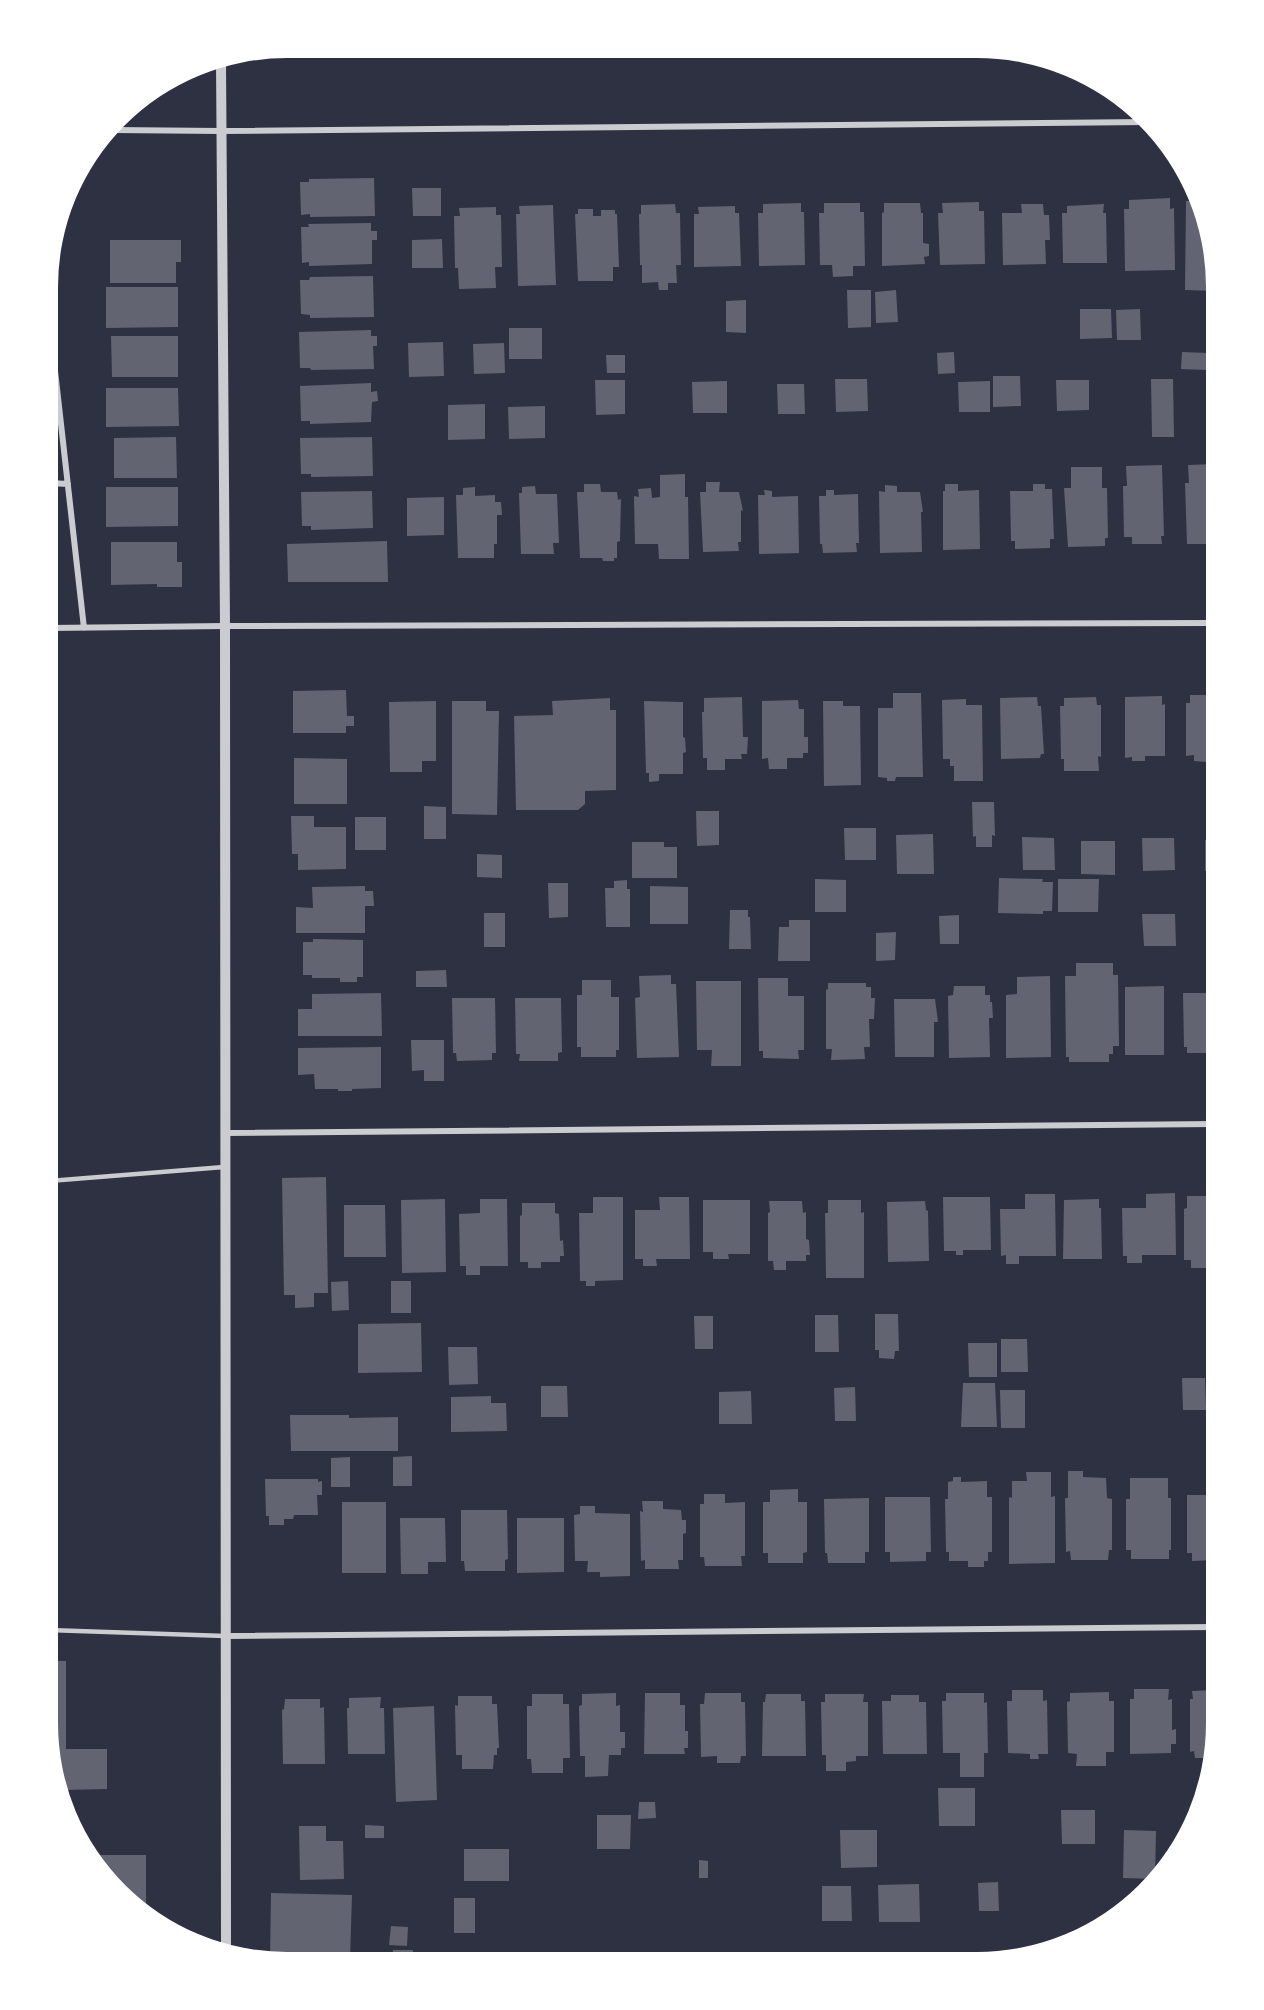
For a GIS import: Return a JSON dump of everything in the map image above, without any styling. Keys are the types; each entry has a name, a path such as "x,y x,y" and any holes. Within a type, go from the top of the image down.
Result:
{"street":[{"path":"221,69 225,626 226,1943"},
{"path":"122,130 1134,122"},
{"path":"58,390 84,628"},
{"path":"58,483 68,484"},
{"path":"58,628 1206,623"},
{"path":"224,1133 1206,1124"},
{"path":"226,1636 1206,1627"}],"lane":[{"path":"58,1180 224,1167"},
{"path":"58,1630 226,1636"}],"building":[{"path":"374,178 375,216 310,217 310,214 301,215 300,182 309,182 309,179"},
{"path":"412,188 441,188 441,216 413,216"},
{"path":"1170,198 1170,209 1174,208 1175,270 1125,271 1124,209 1129,209 1129,200"},
{"path":"1186,201 1188,201 1198,229 1204,258 1206,291 1185,290"},
{"path":"979,202 979,211 984,211 985,264 940,265 938,213 943,213 942,203"},
{"path":"801,203 801,212 804,212 805,265 759,266 758,213 763,213 763,204"},
{"path":"824,203 860,203 860,212 864,212 865,266 853,266 853,276 833,277 832,265 820,265 819,213 824,213"},
{"path":"884,203 920,203 921,213 923,213 923,243 929,244 929,256 924,257 925,264 882,266"},
{"path":"675,204 676,213 680,213 681,265 676,265 677,283 668,283 668,290 659,290 658,282 642,283 639,214 641,214 641,205"},
{"path":"1021,204 1043,204 1044,215 1049,215 1050,240 1045,240 1046,264 1003,265 1002,213 1022,213"},
{"path":"1104,204 1107,263 1063,263 1062,213 1067,213 1067,206"},
{"path":"553,205 556,285 518,286 516,214 520,214 519,206"},
{"path":"735,206 735,213 739,213 741,266 694,267 694,214 699,214 698,207"},
{"path":"496,207 496,215 501,215 502,267 495,267 496,288 459,289 458,268 455,268 454,216 460,216 459,208"},
{"path":"578,209 593,209 593,216 601,216 601,210 615,210 617,214 619,267 613,267 613,281 578,281 575,214 578,214"},
{"path":"371,223 371,231 377,231 377,240 372,240 372,264 309,266 309,262 302,263 301,227 309,227 308,224"},
{"path":"442,239 443,268 412,268 412,240"},
{"path":"110,240 181,240 181,262 176,262 176,283 110,283"},
{"path":"373,276 374,317 310,318 310,315 301,314 300,280 309,280 310,277"},
{"path":"106,287 178,287 178,327 106,328"},
{"path":"847,290 871,290 871,327 848,328"},
{"path":"896,290 898,322 876,323 875,292"},
{"path":"746,300 746,333 726,332 726,301"},
{"path":"1080,309 1111,309 1112,338 1080,339"},
{"path":"1140,309 1141,340 1117,340 1116,310"},
{"path":"509,328 542,328 542,359 509,359"},
{"path":"371,330 371,336 377,336 377,346 373,346 374,369 311,370 300,368 299,332"},
{"path":"111,336 178,336 178,377 112,377"},
{"path":"443,342 444,376 409,377 408,343"},
{"path":"504,343 505,373 474,374 473,344"},
{"path":"954,352 955,373 938,374 937,353"},
{"path":"1182,352 1206,353 1206,370 1181,369"},
{"path":"606,355 625,355 625,373 607,373"},
{"path":"993,376 1020,376 1021,406 993,407"},
{"path":"835,379 867,379 868,411 836,412"},
{"path":"1151,379 1173,379 1174,437 1152,437"},
{"path":"595,380 625,380 625,414 596,415"},
{"path":"1056,380 1089,380 1089,410 1057,411"},
{"path":"727,381 727,413 693,413 692,382"},
{"path":"990,381 990,412 959,412 958,382"},
{"path":"371,383 371,392 377,391 378,401 372,402 371,422 310,424 310,421 301,421 300,386"},
{"path":"777,384 804,384 805,414 778,414"},
{"path":"106,388 178,388 179,426 106,427"},
{"path":"485,404 485,439 448,440 448,405"},
{"path":"545,406 545,438 509,439 508,407"},
{"path":"176,437 177,478 114,478 114,438"},
{"path":"372,437 373,476 311,477 311,474 301,474 300,438"},
{"path":"1206,464 1206,544 1187,544 1185,483 1189,483 1188,465"},
{"path":"1162,465 1164,536 1161,536 1162,544 1132,544 1132,537 1124,537 1123,486 1127,486 1126,466"},
{"path":"1071,467 1102,467 1102,488 1107,488 1108,538 1105,538 1105,546 1068,547 1064,488 1071,488"},
{"path":"685,474 685,497 688,497 689,559 659,559 658,544 635,544 634,496 639,497 638,489 651,488 652,498 660,497 660,475"},
{"path":"706,482 720,482 719,492 739,492 743,511 741,510 739,551 703,552 700,492 706,492"},
{"path":"584,484 600,484 601,492 617,492 618,500 621,499 620,541 617,542 617,558 614,558 614,561 603,561 602,558 580,558 577,492 584,492"},
{"path":"945,484 958,484 958,491 979,490 980,549 943,550"},
{"path":"1033,484 1045,484 1045,489 1052,489 1054,539 1050,539 1050,548 1015,549 1015,541 1011,541 1010,491 1033,491"},
{"path":"885,485 897,486 897,492 920,492 923,512 921,512 922,552 880,553 879,491 885,492"},
{"path":"535,486 536,494 557,494 559,543 553,543 554,554 521,554 519,493 522,493 522,487"},
{"path":"106,487 178,487 178,526 106,527"},
{"path":"475,487 475,496 495,495 495,502 501,502 502,515 497,515 497,544 494,544 494,558 458,558 456,495 463,495 463,488"},
{"path":"764,490 772,491 772,497 798,496 799,553 759,554 758,495 765,495"},
{"path":"826,490 834,490 834,495 858,494 859,543 856,543 857,552 823,553 822,544 820,544 819,496 826,496"},
{"path":"372,491 373,528 311,530 311,526 302,526 301,492"},
{"path":"444,497 444,535 407,536 407,498"},
{"path":"387,541 388,582 288,582 287,544"},
{"path":"111,542 177,542 177,562 182,562 182,587 157,587 157,584 111,585"},
{"path":"346,690 347,716 354,716 354,726 346,726 346,733 293,733 293,691"},
{"path":"893,693 921,693 923,777 896,777 895,781 887,781 887,778 878,777 878,708 893,708"},
{"path":"1190,695 1206,695 1206,762 1194,761 1194,755 1186,756 1186,703 1190,703"},
{"path":"1162,696 1162,705 1165,704 1165,756 1145,756 1145,761 1132,761 1132,757 1125,758 1125,697"},
{"path":"742,697 743,737 748,737 747,754 741,754 742,759 725,759 725,770 707,770 707,758 703,758 704,698"},
{"path":"1037,697 1038,706 1041,706 1044,754 1041,754 1040,758 1001,759 1000,698"},
{"path":"1096,697 1097,705 1101,705 1099,771 1064,771 1064,759 1061,759 1060,706 1064,706 1064,698"},
{"path":"610,698 610,710 616,710 616,790 585,791 585,804 578,810 516,810 514,716 553,715 552,701"},
{"path":"966,699 966,705 982,705 983,781 954,781 954,766 950,766 950,759 943,759 942,700"},
{"path":"798,700 799,709 804,709 804,737 808,737 808,753 803,753 803,758 787,758 787,769 769,769 768,758 762,759 762,701"},
{"path":"436,701 436,761 422,761 422,772 390,772 389,702"},
{"path":"452,701 486,701 486,711 499,711 497,815 452,814"},
{"path":"644,701 683,702 683,737 686,752 683,753 683,774 659,774 659,781 649,782 649,773 646,773"},
{"path":"823,701 843,701 843,706 860,706 861,785 824,786"},
{"path":"294,758 347,759 347,804 294,804"},
{"path":"972,802 994,802 995,836 992,835 992,847 976,847 976,836 973,837"},
{"path":"424,806 446,807 446,839 424,839"},
{"path":"696,811 719,811 719,845 697,846"},
{"path":"291,816 314,816 314,827 346,827 346,869 298,870 298,854 292,854"},
{"path":"355,817 386,817 386,850 355,850"},
{"path":"844,828 876,828 876,860 845,860"},
{"path":"933,834 934,874 897,874 896,835"},
{"path":"1022,837 1054,838 1055,870 1023,870"},
{"path":"1142,838 1174,838 1175,870 1143,871"},
{"path":"1205,840 1206,840 1206,871"},
{"path":"1081,841 1115,841 1115,875 1081,874"},
{"path":"632,842 664,842 664,847 677,847 677,878 632,878"},
{"path":"477,854 502,855 502,878 477,877"},
{"path":"999,878 1043,879 1042,882 1053,882 1052,911 1043,911 1043,914 998,913"},
{"path":"815,879 846,880 846,912 815,912"},
{"path":"1058,879 1099,879 1098,912 1058,912"},
{"path":"627,880 627,889 630,889 630,927 606,927 605,888 614,888 614,881"},
{"path":"548,883 568,883 568,917 549,918"},
{"path":"365,886 365,891 373,891 374,906 365,906 365,933 296,933 296,907 313,908 312,887"},
{"path":"650,886 688,887 688,924 650,924"},
{"path":"730,910 748,910 751,949 729,949"},
{"path":"484,913 505,913 505,947 484,947"},
{"path":"1142,914 1175,914 1176,946 1144,946"},
{"path":"959,915 959,944 940,944 939,916"},
{"path":"789,920 810,920 810,961 778,961 779,927 789,927"},
{"path":"896,932 895,960 876,961 876,933"},
{"path":"313,939 363,940 363,977 357,977 357,982 340,982 340,978 312,978 312,975 303,975 303,942 313,942"},
{"path":"1076,963 1113,963 1113,975 1118,975 1119,1046 1113,1046 1113,1054 1109,1054 1109,1062 1069,1062 1069,1057 1066,1057 1065,976 1076,976"},
{"path":"446,970 447,987 416,987 416,971"},
{"path":"671,975 671,984 676,984 679,1057 637,1058 635,998 640,997 639,976"},
{"path":"1050,976 1051,1057 1006,1058 1006,995 1017,994 1017,977"},
{"path":"758,978 788,978 788,996 804,996 804,1050 798,1050 799,1059 763,1058 763,1051 759,1051"},
{"path":"582,980 611,980 611,997 619,997 619,1050 616,1050 616,1057 581,1057 581,1047 577,1047 577,995 582,995"},
{"path":"696,981 741,981 741,1066 711,1066 712,1050 697,1050"},
{"path":"828,983 866,983 866,987 871,987 871,998 875,998 874,1019 869,1019 870,1047 864,1047 865,1059 831,1060 832,1049 826,1049"},
{"path":"954,986 985,986 985,995 990,995 993,1018 989,1018 990,1057 949,1058 948,996 953,995"},
{"path":"1164,986 1164,1055 1125,1055 1125,987"},
{"path":"381,993 382,1036 298,1036 298,1009 312,1009 312,994"},
{"path":"1183,993 1206,993 1206,1053 1187,1053 1187,1047 1184,1047"},
{"path":"452,998 495,998 496,1053 492,1053 492,1060 457,1061 456,1053 453,1053"},
{"path":"515,998 561,998 562,1052 558,1053 558,1061 519,1061 520,1054 516,1054"},
{"path":"894,999 935,999 938,1022 934,1022 934,1057 895,1057"},
{"path":"411,1040 444,1040 444,1081 424,1081 424,1070 412,1071"},
{"path":"381,1047 381,1088 352,1089 352,1091 315,1089 314,1074 298,1075 298,1048"},
{"path":"326,1177 328,1293 314,1293 314,1307 295,1308 295,1295 284,1295 282,1178"},
{"path":"1175,1193 1176,1255 1142,1255 1142,1263 1127,1263 1127,1256 1123,1256 1122,1208 1146,1208 1146,1194"},
{"path":"1025,1194 1055,1194 1056,1256 1019,1256 1019,1264 1006,1264 1006,1255 1001,1256 1000,1209 1025,1209"},
{"path":"1187,1196 1206,1196 1206,1268 1191,1268 1191,1260 1184,1260 1184,1209 1187,1208"},
{"path":"593,1197 623,1197 623,1280 595,1281 595,1286 586,1286 586,1281 580,1281 579,1213 593,1213"},
{"path":"659,1197 689,1197 690,1259 656,1259 657,1266 643,1266 643,1259 635,1259 635,1210 660,1210"},
{"path":"943,1197 990,1197 991,1250 963,1250 963,1255 956,1255 956,1251 944,1251"},
{"path":"445,1199 446,1272 402,1273 401,1200"},
{"path":"480,1199 507,1199 508,1266 480,1266 480,1275 466,1275 466,1266 460,1266 459,1214 480,1213"},
{"path":"1099,1199 1102,1259 1063,1259 1064,1200"},
{"path":"703,1200 750,1200 750,1254 728,1254 729,1259 713,1259 713,1252 703,1252"},
{"path":"828,1200 861,1200 861,1213 864,1212 864,1278 826,1278 825,1213 828,1213"},
{"path":"769,1201 802,1201 803,1213 806,1212 806,1239 809,1240 810,1255 806,1255 806,1261 786,1261 786,1270 774,1270 773,1261 768,1261"},
{"path":"925,1201 928,1211 929,1261 888,1262 887,1202"},
{"path":"522,1203 555,1203 555,1213 559,1214 560,1241 563,1240 564,1256 560,1256 560,1262 541,1262 541,1268 528,1268 528,1262 520,1262"},
{"path":"344,1205 385,1205 386,1257 344,1257"},
{"path":"348,1281 349,1310 332,1311 331,1282"},
{"path":"391,1281 411,1281 411,1313 391,1313"},
{"path":"875,1314 898,1314 899,1351 895,1351 894,1359 879,1358 879,1350 875,1350"},
{"path":"815,1315 838,1315 839,1352 815,1352"},
{"path":"694,1316 713,1316 713,1349 695,1349"},
{"path":"421,1323 422,1372 358,1373 358,1324"},
{"path":"1001,1339 1027,1339 1028,1372 1001,1372"},
{"path":"968,1343 997,1343 997,1377 969,1377"},
{"path":"448,1347 477,1347 478,1384 449,1385"},
{"path":"1182,1378 1205,1378 1206,1410 1183,1410"},
{"path":"963,1383 995,1383 997,1427 961,1427"},
{"path":"541,1386 567,1386 568,1417 541,1417"},
{"path":"855,1387 856,1421 835,1421 834,1388"},
{"path":"1000,1390 1025,1390 1025,1428 1001,1428"},
{"path":"751,1391 752,1424 719,1424 719,1392"},
{"path":"491,1396 491,1403 506,1403 507,1431 451,1432 451,1397"},
{"path":"290,1415 349,1415 349,1418 398,1417 398,1451 291,1451"},
{"path":"412,1456 412,1486 393,1486 393,1457"},
{"path":"350,1457 350,1487 331,1487 331,1458"},
{"path":"1068,1471 1083,1471 1083,1477 1106,1478 1107,1498 1112,1499 1112,1550 1109,1550 1108,1560 1071,1560 1070,1551 1066,1552 1065,1498 1068,1498"},
{"path":"1026,1472 1051,1472 1051,1497 1055,1496 1055,1563 1009,1564 1009,1497 1012,1498 1012,1481 1027,1481"},
{"path":"953,1477 961,1477 961,1482 987,1481 987,1497 992,1497 992,1552 988,1552 988,1561 984,1561 984,1567 968,1567 968,1561 949,1561 949,1552 946,1552 945,1499 948,1499 948,1482 953,1481"},
{"path":"1130,1478 1168,1478 1168,1498 1171,1498 1169,1559 1131,1559 1131,1550 1126,1550 1126,1499 1130,1499"},
{"path":"265,1479 318,1479 318,1482 322,1481 322,1495 317,1495 318,1515 294,1515 293,1519 284,1519 284,1525 269,1525 269,1516 266,1516"},
{"path":"798,1489 798,1502 807,1502 807,1552 803,1553 803,1563 768,1563 768,1553 763,1553 763,1502 770,1502 770,1490"},
{"path":"704,1494 725,1494 725,1503 745,1502 745,1556 741,1556 742,1566 705,1566 704,1557 700,1557 700,1504 704,1504"},
{"path":"1187,1495 1206,1495 1206,1560 1192,1561 1192,1553 1187,1553"},
{"path":"885,1497 930,1497 931,1552 926,1552 926,1561 890,1562 890,1552 885,1552"},
{"path":"869,1498 869,1552 865,1552 865,1563 828,1563 827,1553 825,1553 824,1499"},
{"path":"642,1501 663,1501 663,1509 681,1510 682,1520 686,1520 686,1533 683,1534 683,1560 678,1560 679,1569 645,1569 645,1560 641,1561 640,1511 643,1512"},
{"path":"342,1502 386,1502 386,1573 342,1573"},
{"path":"580,1506 595,1506 595,1513 630,1514 630,1576 600,1577 600,1572 587,1572 588,1561 575,1561 574,1515 580,1514"},
{"path":"461,1510 507,1510 508,1559 505,1560 505,1571 465,1571 464,1561 461,1561"},
{"path":"400,1518 445,1518 446,1562 428,1562 428,1574 401,1574"},
{"path":"517,1518 564,1518 564,1572 517,1573"},
{"path":"58,1661 66,1661 66,1749 107,1749 107,1789 69,1790 60,1752"},
{"path":"1134,1689 1169,1689 1168,1700 1172,1699 1172,1730 1176,1729 1176,1744 1171,1744 1171,1753 1130,1754 1130,1699 1134,1699"},
{"path":"1012,1690 1043,1690 1043,1701 1047,1700 1048,1754 1038,1754 1039,1759 1030,1759 1030,1754 1008,1753 1007,1701 1012,1701"},
{"path":"1206,1690 1203,1758 1195,1758 1194,1751 1190,1752 1192,1691"},
{"path":"1109,1692 1109,1701 1114,1701 1114,1752 1106,1752 1106,1766 1076,1766 1077,1754 1068,1753 1067,1702 1070,1701 1070,1693"},
{"path":"616,1693 616,1706 620,1705 620,1732 625,1732 625,1748 621,1748 621,1755 609,1755 608,1776 585,1777 585,1756 580,1756 579,1706 582,1705 582,1694"},
{"path":"645,1693 680,1693 680,1705 685,1705 685,1731 688,1731 688,1748 684,1748 685,1754 644,1754"},
{"path":"705,1693 741,1693 741,1702 745,1702 746,1756 741,1756 740,1763 717,1763 717,1756 701,1757 700,1704 704,1704"},
{"path":"946,1693 984,1693 984,1703 987,1702 988,1753 984,1753 984,1777 960,1777 960,1753 943,1753 942,1701 946,1701"},
{"path":"532,1694 563,1694 563,1704 569,1704 570,1758 563,1758 563,1773 532,1773 531,1759 527,1759 527,1706 532,1706"},
{"path":"766,1694 801,1694 801,1701 805,1701 806,1756 762,1756 763,1702 765,1702"},
{"path":"825,1694 864,1694 863,1702 868,1702 868,1756 856,1756 856,1761 846,1762 846,1771 826,1771 826,1755 822,1755 821,1702 825,1702"},
{"path":"891,1695 919,1695 919,1702 926,1702 927,1754 883,1754 882,1701 891,1701"},
{"path":"458,1696 492,1696 492,1704 497,1704 499,1748 497,1748 497,1755 494,1755 493,1769 462,1769 462,1755 456,1755 455,1705 458,1706"},
{"path":"381,1697 380,1708 384,1708 385,1754 348,1754 347,1708 349,1708 349,1698"},
{"path":"285,1699 320,1699 320,1708 324,1707 325,1764 283,1764 282,1710"},
{"path":"434,1706 437,1800 396,1802 393,1708"},
{"path":"938,1788 975,1788 975,1826 939,1826"},
{"path":"639,1802 655,1802 656,1818 638,1819"},
{"path":"1061,1810 1095,1810 1095,1844 1062,1844"},
{"path":"597,1815 631,1815 630,1849 597,1849"},
{"path":"365,1825 384,1826 384,1838 365,1838"},
{"path":"299,1826 326,1826 326,1841 343,1841 344,1879 300,1880"},
{"path":"840,1830 877,1830 877,1867 841,1868"},
{"path":"1124,1830 1156,1831 1155,1865 1143,1879 1123,1878"},
{"path":"464,1849 509,1849 509,1881 464,1881"},
{"path":"101,1855 146,1855 146,1902 115,1873"},
{"path":"699,1860 708,1861 708,1878 699,1878"},
{"path":"998,1882 999,1911 979,1911 978,1883"},
{"path":"919,1884 920,1922 879,1922 878,1885"},
{"path":"822,1886 851,1886 852,1921 822,1921"},
{"path":"271,1893 352,1895 350,1952 270,1951"},
{"path":"454,1898 475,1898 475,1933 454,1933"},
{"path":"391,1926 408,1927 407,1946 389,1945"},
{"path":"393,1950 413,1950 413,1952 393,1952"}]}
